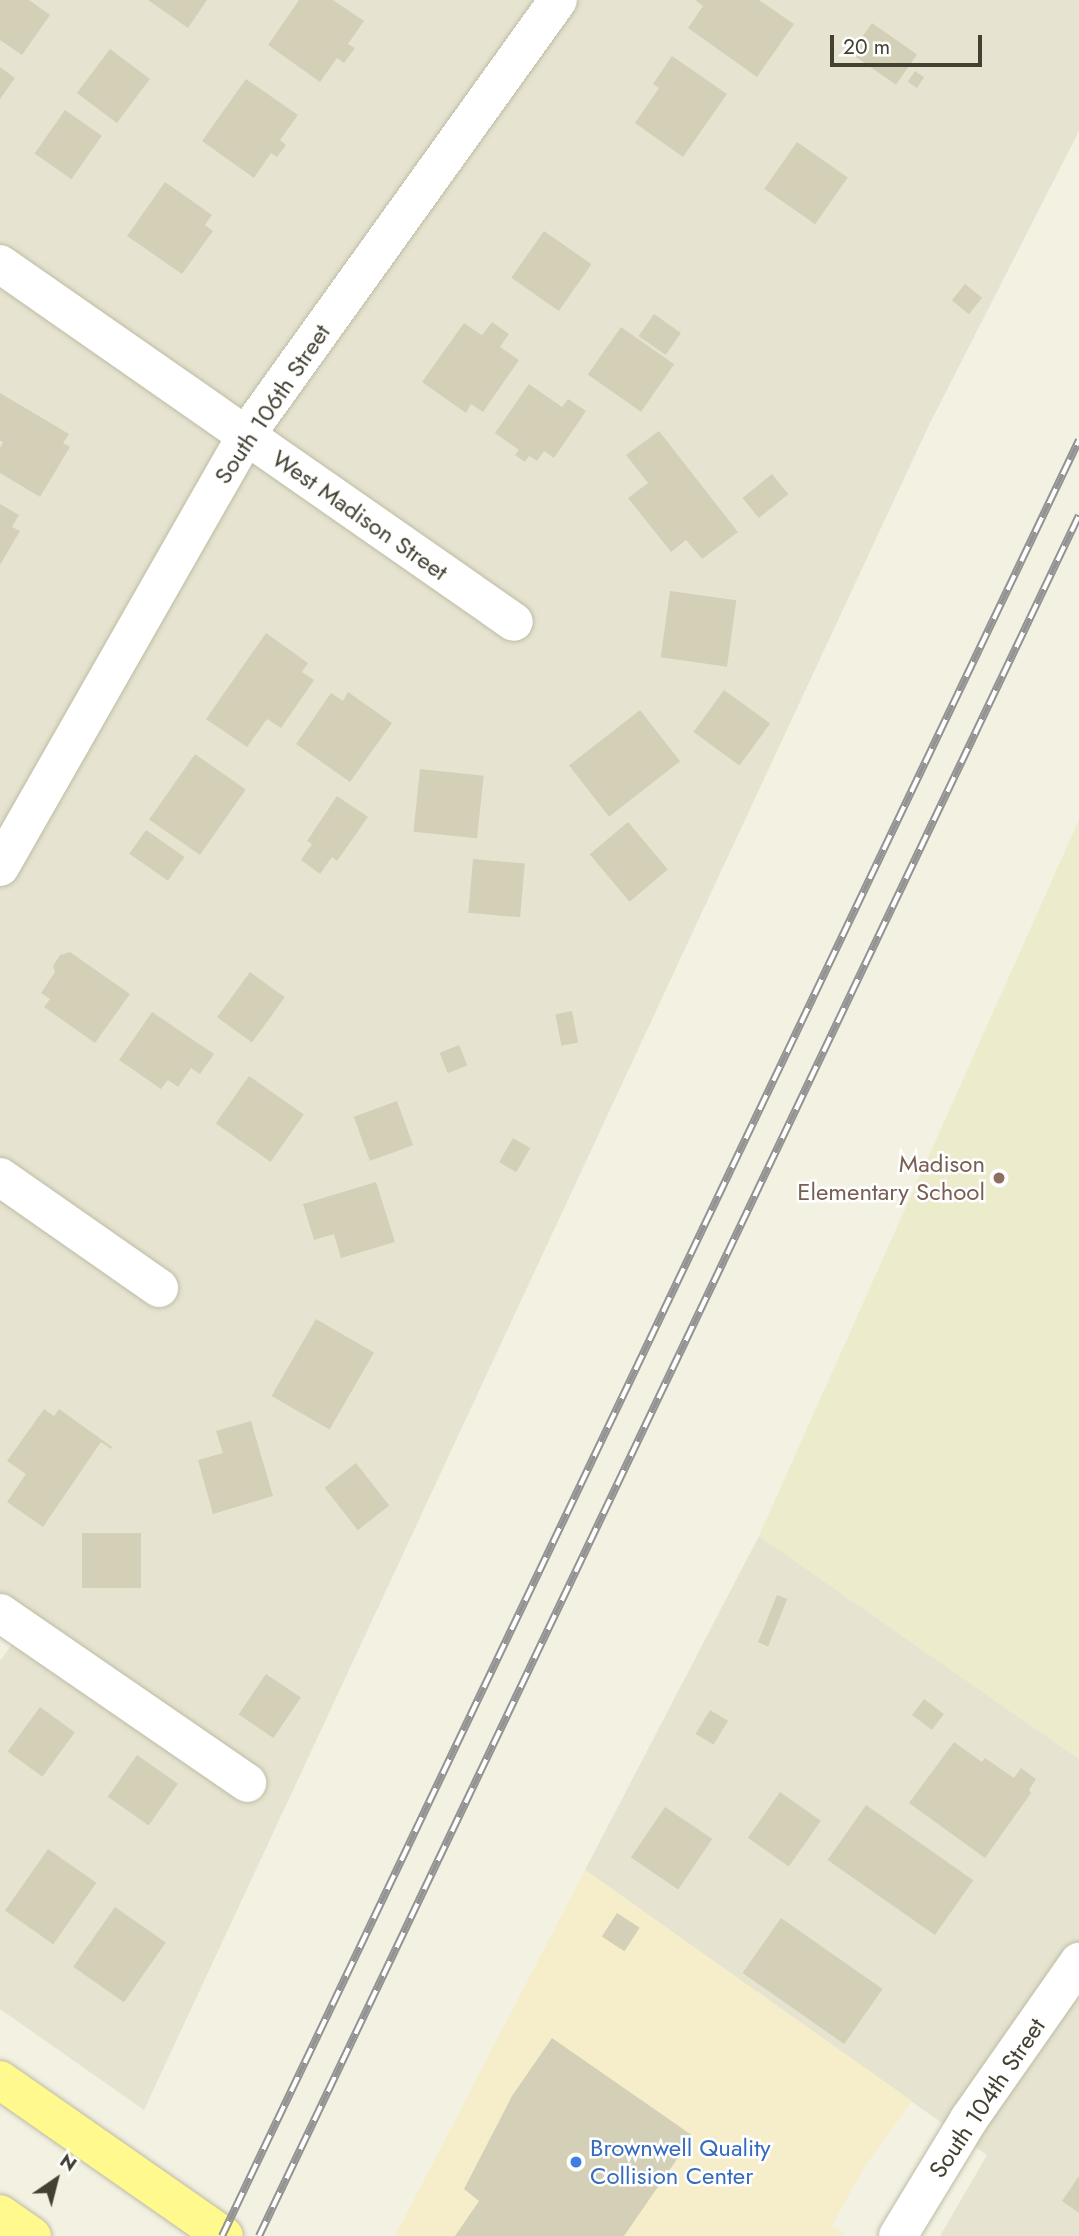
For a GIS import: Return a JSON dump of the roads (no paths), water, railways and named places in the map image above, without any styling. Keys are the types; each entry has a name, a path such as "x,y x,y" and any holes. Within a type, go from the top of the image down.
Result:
{"main road":[{"path":"0,2080 224,2236"},
{"path":"0,2214 32,2236"}],"street":[{"name":"South 106th Street","path":"0,867 246,435 558,0"},
{"name":"West Madison Street","path":"0,264 514,622"},
{"path":"0,1177 159,1288"},
{"path":"0,1613 247,1783"},
{"name":"South 104th Street","path":"898,2236 969,2119 1079,1962"}],"railway":[{"path":"222,2236 1079,440"},
{"path":"259,2236 1079,515"}],"place":[{"name":"Madison Elementary School","path":"999,1178"},
{"name":"Brownwell Quality Collision Center","path":"576,2162"}]}
